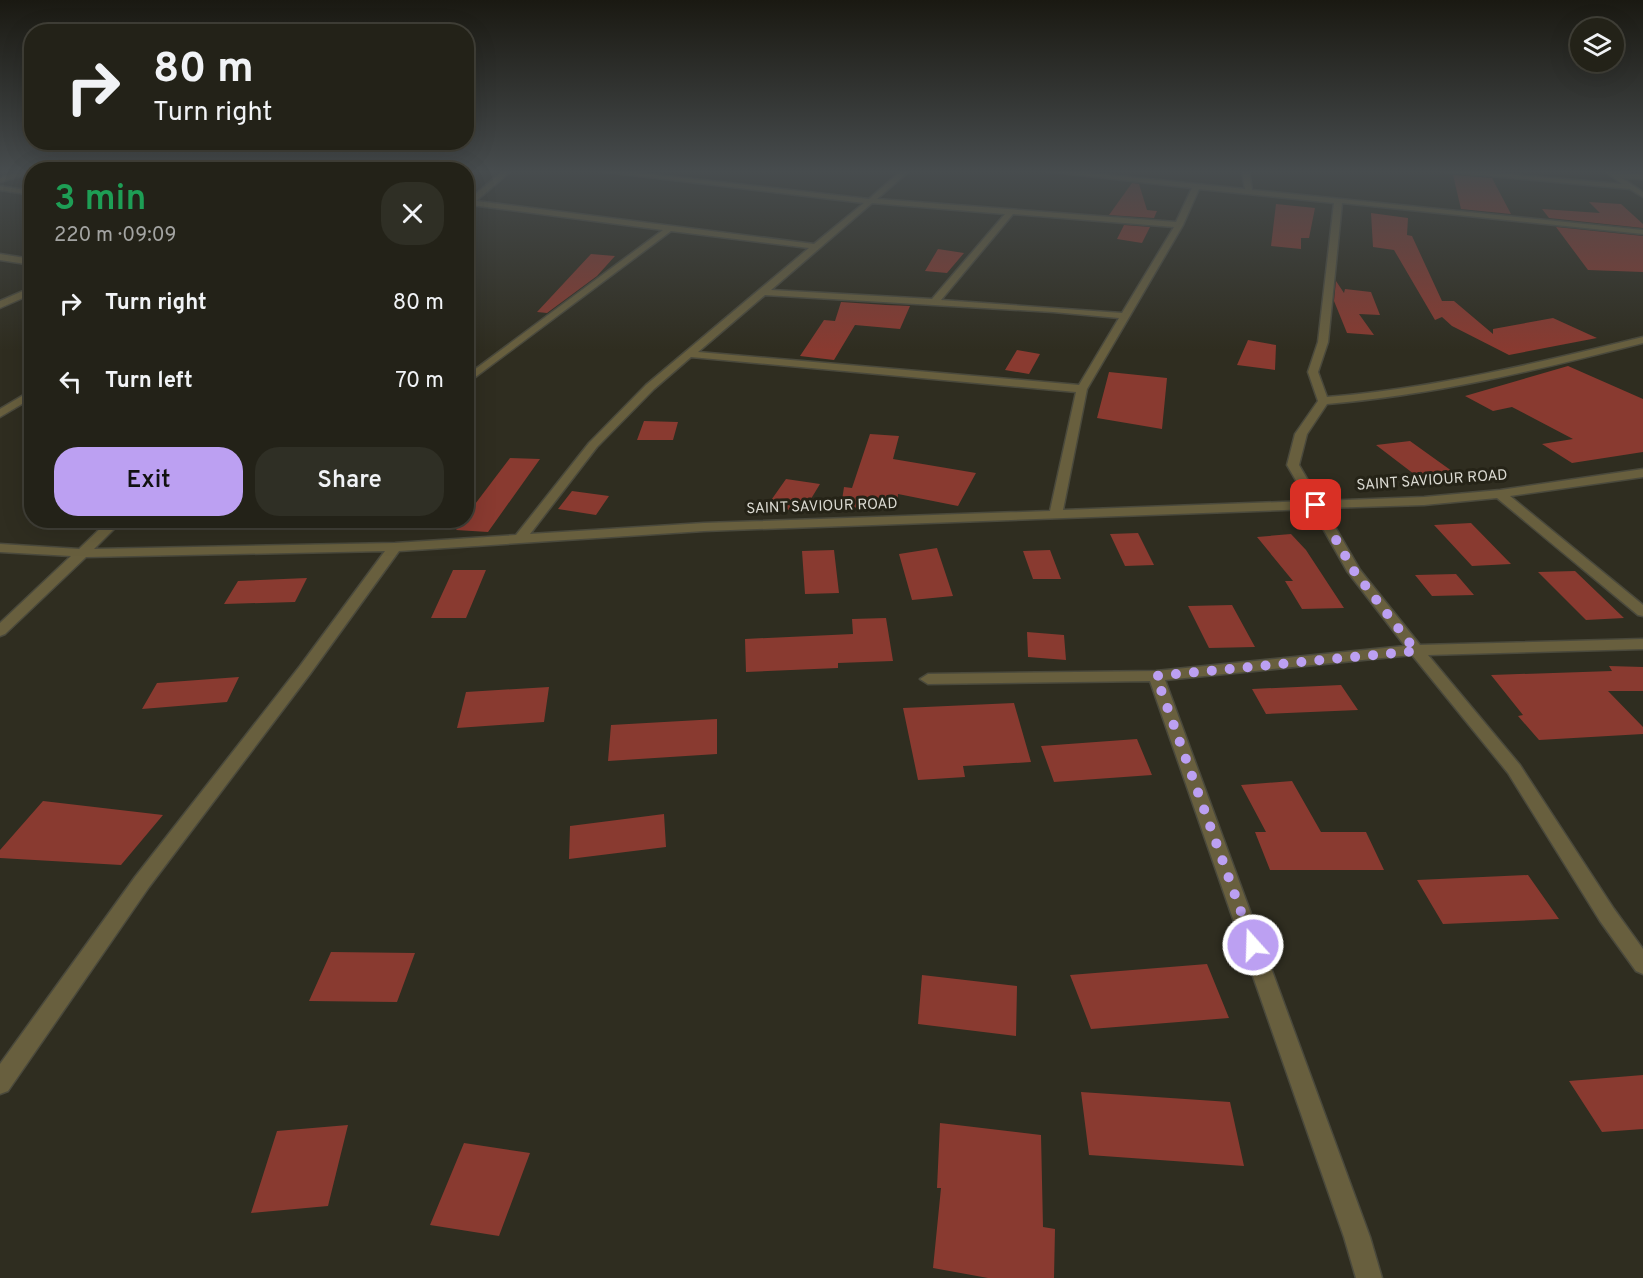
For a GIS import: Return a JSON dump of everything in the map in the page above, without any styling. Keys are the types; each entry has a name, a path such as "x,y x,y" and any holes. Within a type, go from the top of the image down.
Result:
{"street":[{"path":"474,375 666,231"},
{"path":"690,231 817,247"},
{"path":"519,540 593,445 650,387 836,231"},
{"path":"934,302 995,231"},
{"path":"1056,515 1082,389 1176,231"},
{"path":"1323,401 1313,372 1323,342 1335,231"},
{"path":"0,257 24,261"},
{"path":"765,292 1124,316"},
{"path":"0,305 24,294"},
{"path":"1323,401 1424,390 1643,340"},
{"path":"688,354 1082,389"},
{"path":"0,414 24,398"},
{"path":"1323,401 1301,434 1293,465 1354,571 1416,651 1514,769 1607,915 1643,965"},
{"name":"SAINT SAVIOUR ROAD","path":"0,548 84,553 395,547 704,527 1424,501 1500,494 1643,473"},
{"path":"1500,494 1643,612"},
{"path":"0,631 109,528"},
{"path":"0,1083 142,882 305,670 395,547"},
{"path":"928,679 1156,676 1416,651 1643,644"},
{"path":"1156,676 1357,1238 1369,1278"}],"building":[{"path":"1121,231 1148,231 1142,243 1117,239"},
{"path":"1273,231 1310,231 1309,238 1301,238 1301,249 1271,246"},
{"path":"1372,231 1407,231 1407,235 1412,236 1442,301 1454,301 1493,334 1493,329 1553,318 1597,338 1509,355 1452,326 1442,317 1435,320 1394,250 1373,247"},
{"path":"1559,231 1591,231 1643,236 1643,272 1588,270"},
{"path":"938,249 964,253 947,273 925,271"},
{"path":"591,254 615,256 597,276 547,313 537,312"},
{"path":"1336,281 1344,293 1345,289 1371,292 1380,315 1359,314 1374,335 1347,333 1334,301"},
{"path":"841,302 910,306 900,329 855,325 834,360 800,356 824,320 835,321"},
{"path":"1248,340 1276,345 1275,370 1237,365"},
{"path":"1017,350 1040,354 1029,374 1005,370"},
{"path":"1568,366 1643,399 1643,452 1572,463 1542,444 1573,439 1512,407 1493,411 1465,396"},
{"path":"1109,372 1167,378 1162,429 1097,418"},
{"path":"644,421 678,422 673,440 637,440"},
{"path":"870,434 899,436 893,459 976,473 958,506 898,494 897,509 841,507 844,487 852,488"},
{"path":"1410,441 1463,479 1427,484 1376,445"},
{"path":"510,458 540,459 488,532 456,530 457,528 474,528 474,505"},
{"path":"786,479 820,484 803,512 767,506"},
{"path":"572,491 609,496 596,515 558,509"},
{"path":"1471,523 1511,564 1472,566 1434,525"},
{"path":"1138,533 1154,565 1125,566 1110,534"},
{"path":"1291,534 1306,550 1344,608 1302,609 1285,581 1293,581 1257,537"},
{"path":"937,548 953,596 912,600 899,554"},
{"path":"834,550 839,593 805,594 802,551"},
{"path":"1050,550 1061,579 1033,579 1023,551"},
{"path":"453,570 486,570 466,618 431,618"},
{"path":"1575,571 1624,618 1586,620 1538,572"},
{"path":"1456,574 1474,595 1432,596 1415,575"},
{"path":"307,578 295,602 224,604 238,581"},
{"path":"1232,605 1255,647 1209,648 1188,606"},
{"path":"886,618 893,661 838,663 838,668 746,672 745,639 853,634 852,619"},
{"path":"1027,632 1064,635 1066,660 1028,657"},
{"path":"1609,666 1643,667 1643,691 1608,691 1643,727 1643,734 1539,740 1518,716 1523,715 1491,675 1612,671"},
{"path":"239,677 227,702 142,709 157,683"},
{"path":"1341,685 1358,710 1266,714 1252,689"},
{"path":"549,687 544,722 457,728 466,692"},
{"path":"1014,703 1031,762 963,766 965,777 918,780 903,708"},
{"path":"717,719 717,754 608,761 611,725"},
{"path":"1137,739 1152,775 1054,782 1041,746"},
{"path":"1292,781 1321,832 1366,832 1384,870 1270,870 1255,832 1266,832 1241,785"},
{"path":"43,801 163,815 121,865 0,858 0,850"},
{"path":"664,814 666,847 569,859 570,826"},
{"path":"1528,875 1559,919 1443,924 1417,880"},
{"path":"331,952 415,953 397,1002 309,1001"},
{"path":"1207,964 1229,1018 1091,1029 1070,975"},
{"path":"922,975 1017,986 1016,1036 918,1024"},
{"path":"1643,1075 1643,1129 1602,1132 1569,1081"},
{"path":"1081,1092 1230,1102 1244,1166 1089,1155"},
{"path":"940,1123 1041,1135 1043,1227 1055,1229 1054,1278 988,1278 933,1268 941,1188 937,1188"},
{"path":"348,1125 328,1206 251,1213 277,1131"},
{"path":"464,1143 530,1153 499,1236 430,1225"}],"route":[{"path":"1253,945 1156,676 1416,651 1354,571 1316,505"}]}
